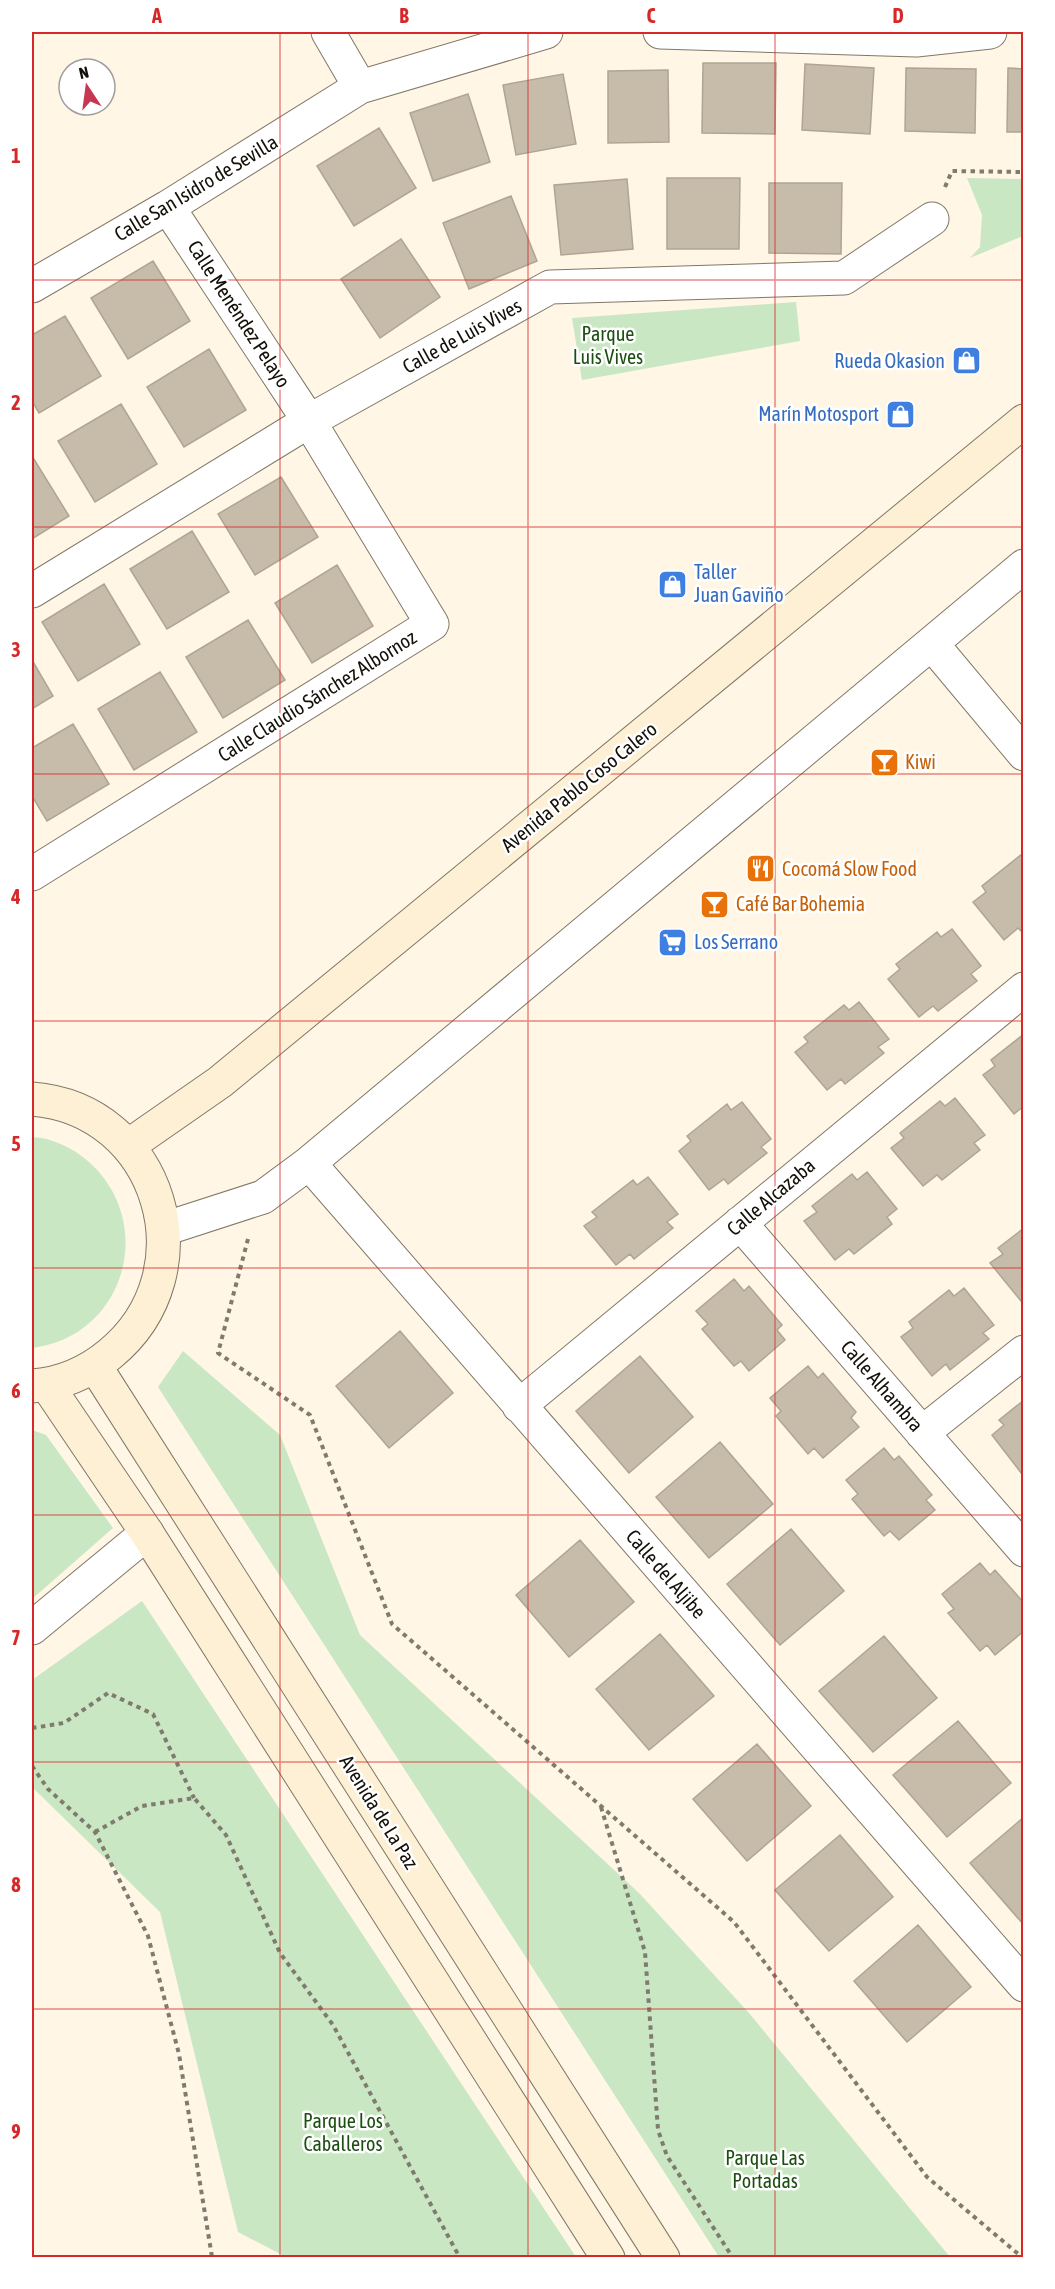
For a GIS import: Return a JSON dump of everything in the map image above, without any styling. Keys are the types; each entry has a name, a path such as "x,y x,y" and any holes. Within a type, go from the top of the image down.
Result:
{"street":[{"path":"328,32 360,87"},
{"name":"Calle San Isidro de Sevilla","path":"32,286 168,207 360,87 546,32"},
{"path":"660,32 916,40 990,32"},
{"name":"Calle Menéndez Pelayo","path":"168,207 309,421"},
{"name":"Calle de Luis Vives","path":"32,591 309,421 550,287 844,278 932,219"},
{"name":"Calle Claudio Sánchez Albornoz","path":"32,874 432,624 309,421"},
{"name":"Avenida Pablo Coso Calero","path":"129,1146 220,1082 1023,422"},
{"path":"164,1229 263,1197 309,1162 1023,566"},
{"path":"932,644 1023,754"},
{"name":"Calle Alcazaba","path":"519,1406 1023,989"},
{"path":"39,1094 94,1118 129,1146 153,1185 164,1229 162,1269 149,1307 126,1341 95,1366 71,1378 39,1385 147,1533 608,2258"},
{"name":"Calle del Aljibe","path":"309,1162 1023,1985"},
{"name":"Calle Alhambra","path":"740,1223 1023,1550"},
{"path":"922,1433 1023,1352"},
{"name":"Avenida de La Paz","path":"95,1366 663,2258"},
{"path":"32,1628 147,1533"}],"path":[{"path":"932,219 952,171 1023,172"},
{"path":"263,1197 248,1240 218,1353 310,1415 392,1624 734,1922 927,2177 1023,2258"},
{"path":"32,1728 64,1723 108,1693 153,1714 194,1798 226,1835 280,1953 333,2025 460,2258"},
{"path":"32,1766 48,1789 95,1832 148,1936 179,2054 212,2257 215,2258"},
{"path":"95,1832 142,1806 194,1798"},
{"path":"600,1803 645,1952 658,2130 667,2156 733,2258"}],"green space":[{"path":"967,178 1023,179 1023,236 970,258 980,247 982,215"},
{"name":"Parque Luis Vives","path":"796,302 800,341 582,380 572,318"},
{"path":"32,1137 48,1139 62,1145 89,1162 110,1187 122,1216 126,1245 121,1274 109,1301 89,1323 64,1339 32,1348"},
{"name":"Parque Las Portadas","path":"183,1351 280,1435 360,1635 639,1893 749,2013 950,2257 719,2257 158,1387"},
{"path":"32,1430 46,1435 113,1528 32,1599"},
{"name":"Parque Los Caballeros","path":"142,1601 576,2257 286,2257 238,2232 160,1912 32,1787 32,1680"}],"building":[{"path":"703,63 776,63 775,134 702,133"},
{"path":"805,64 874,68 870,134 802,130"},
{"path":"906,68 976,69 975,133 905,131"},
{"path":"1008,68 1024,69 1024,132 1007,132"},
{"path":"668,70 669,142 608,143 608,71"},
{"path":"563,74 576,144 516,155 503,85"},
{"path":"468,94 490,162 433,181 410,113"},
{"path":"379,128 416,188 354,226 317,166"},
{"path":"667,178 740,178 739,249 667,249"},
{"path":"627,179 633,249 561,255 554,185"},
{"path":"769,183 842,183 841,254 769,253"},
{"path":"511,196 537,261 469,289 443,223"},
{"path":"401,239 440,297 380,338 341,279"},
{"path":"153,261 190,321 128,359 91,298"},
{"path":"65,316 101,376 39,413 32,401 32,335"},
{"path":"209,349 246,410 184,447 147,387"},
{"path":"121,404 157,464 95,502 58,441"},
{"path":"32,456 69,516 32,539"},
{"path":"281,477 318,537 255,575 218,514"},
{"path":"192,531 229,592 167,629 130,569"},
{"path":"337,565 373,626 312,663 275,603"},
{"path":"104,584 140,644 78,681 42,622"},
{"path":"248,620 285,680 223,718 186,657"},
{"path":"32,660 53,696 32,709"},
{"path":"160,672 197,732 134,770 98,709"},
{"path":"73,724 109,784 47,821 32,796 32,748"},
{"path":"1022,854 1024,857 1024,934 1018,928 1004,940 973,902 986,892 982,886"},
{"path":"952,929 981,966 971,974 977,981 938,1011 933,1006 919,1017 888,979 900,969 896,964 937,932 941,937"},
{"path":"859,1002 889,1039 878,1047 884,1053 845,1084 841,1079 827,1090 795,1052 808,1042 804,1037 844,1005 849,1010"},
{"path":"1024,1034 1024,1106 1014,1114 983,1075 995,1066 991,1060"},
{"path":"955,1098 985,1135 974,1143 980,1150 942,1180 937,1175 923,1186 891,1148 904,1138 900,1133 940,1101 945,1106"},
{"path":"742,1102 771,1139 761,1147 767,1153 728,1184 724,1179 709,1190 679,1151 691,1141 687,1136 727,1104 731,1110"},
{"path":"867,1172 897,1209 887,1217 892,1224 854,1254 849,1249 835,1260 804,1221 817,1212 812,1206 852,1174 857,1180"},
{"path":"648,1177 678,1214 667,1222 673,1228 634,1259 630,1254 616,1265 584,1226 597,1217 592,1212 633,1180 637,1185"},
{"path":"1024,1228 1024,1299 1021,1301 990,1263 1003,1254 998,1248"},
{"path":"734,1279 744,1291 749,1286 782,1325 777,1330 785,1340 749,1371 741,1361 734,1366 702,1329 708,1324 696,1311"},
{"path":"964,1288 994,1325 983,1333 989,1339 950,1370 946,1364 932,1376 901,1337 913,1328 909,1322 949,1290 954,1296"},
{"path":"400,1331 453,1393 389,1448 336,1386"},
{"path":"640,1356 693,1417 629,1473 576,1411"},
{"path":"808,1366 818,1378 823,1373 856,1412 851,1418 859,1427 823,1458 814,1448 808,1454 776,1416 781,1411 770,1398"},
{"path":"1024,1400 1024,1473 1022,1474 992,1435 1004,1425 999,1420"},
{"path":"720,1442 773,1504 709,1558 656,1497"},
{"path":"884,1448 894,1460 899,1456 932,1495 926,1500 935,1510 899,1540 890,1531 884,1536 852,1499 858,1494 846,1480"},
{"path":"791,1529 844,1591 780,1645 727,1584"},
{"path":"580,1540 634,1602 569,1657 516,1595"},
{"path":"980,1563 990,1575 995,1570 1024,1603 1024,1631 995,1655 987,1645 980,1651 948,1613 954,1609 942,1594"},
{"path":"660,1634 714,1696 649,1750 596,1689"},
{"path":"884,1636 937,1698 873,1752 819,1691"},
{"path":"958,1721 1011,1783 947,1837 893,1775"},
{"path":"757,1744 811,1806 747,1861 693,1799"},
{"path":"1024,1817 1024,1924 1023,1924 970,1863"},
{"path":"840,1835 893,1897 829,1951 775,1890"},
{"path":"918,1925 971,1987 907,2042 854,1981"}],"place":[{"name":"Rueda Okasion","path":"966,361"},
{"name":"Marín Motosport","path":"900,414"},
{"name":"Taller Juan Gaviño","path":"673,584"},
{"name":"Kiwi","path":"884,762"},
{"name":"Cocomá Slow Food","path":"761,869"},
{"name":"Café Bar Bohemia","path":"715,904"},
{"name":"Los Serrano","path":"673,942"}]}
